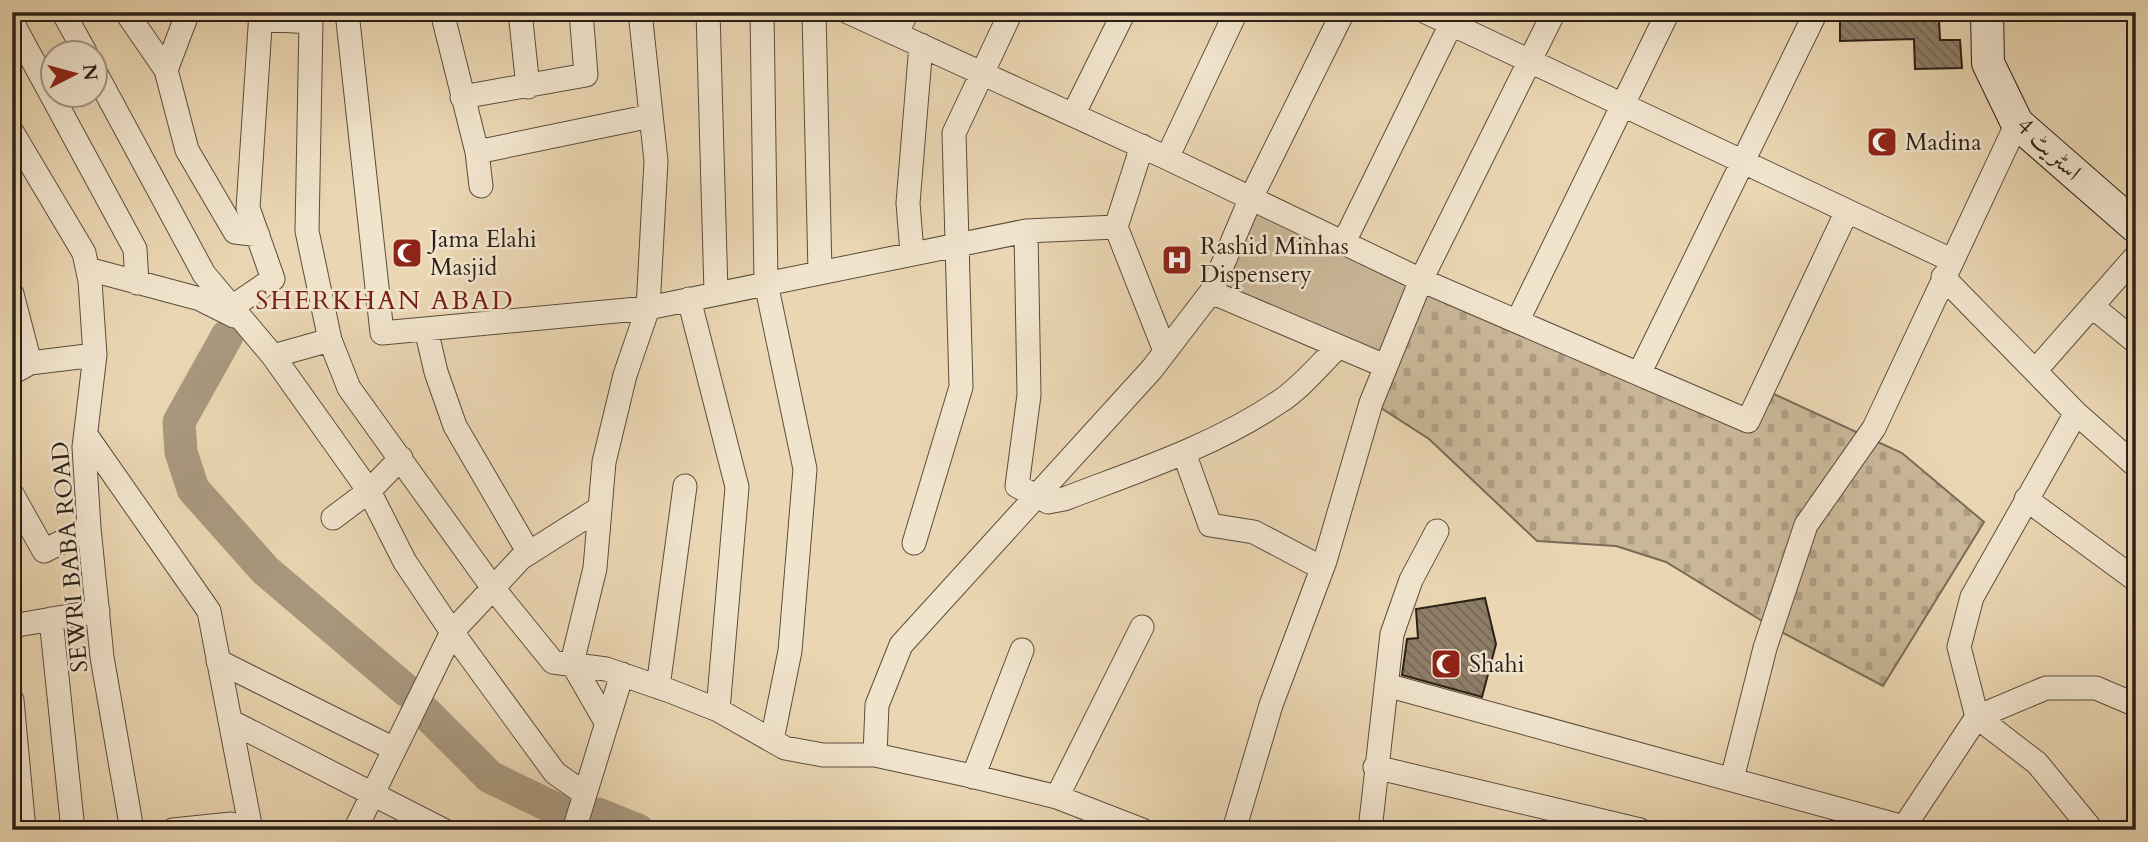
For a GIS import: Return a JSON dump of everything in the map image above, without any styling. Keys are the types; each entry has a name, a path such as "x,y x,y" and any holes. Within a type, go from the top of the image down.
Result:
{"main road":[{"name":"اسٹریٹ 4","path":"1987,12 1987,63 2017,123 2136,227"},
{"name":"اسٹریٹ 4","path":"2004,12 2009,67 2029,109 2136,206"}],"street":[{"path":"63,12 77,38"},
{"path":"126,12 166,70 187,150 235,232 258,235"},
{"path":"166,70 188,12"},
{"path":"347,12 382,333 648,308 956,243 1026,231 1116,228"},
{"path":"442,12 477,152 481,186"},
{"path":"520,12 528,87"},
{"path":"463,97 586,75 581,12"},
{"path":"606,722 572,663 595,568 604,462 622,387 648,308 656,161 640,12"},
{"path":"708,12 716,292"},
{"path":"762,12 766,283 805,469 790,652 772,740"},
{"path":"814,12 820,272"},
{"path":"848,12 1142,146 1421,280 1748,421 1847,211"},
{"path":"896,34 907,12"},
{"path":"914,543 961,387 954,133 1011,12"},
{"path":"1073,115 1124,12"},
{"path":"1167,158 1236,12"},
{"path":"875,755 877,705 901,645 1165,351 1212,292 1250,200 1343,12"},
{"path":"1426,12 1454,18 1530,62 1847,211 1947,268 2035,371 2076,413 2136,466"},
{"path":"1234,830 1271,705 1322,568 1371,402 1385,366 1421,280 1554,12"},
{"path":"1518,320 1668,12"},
{"path":"1639,374 1816,12"},
{"path":"237,314 273,279 248,208 261,15 311,22 307,231 330,340 349,388 493,588 553,662 572,663 622,674 658,687 718,710 785,748 823,755 875,755 973,777 1057,797 1142,830"},
{"path":"1344,242 1454,18"},
{"path":"12,22 135,249 137,282"},
{"path":"912,253 908,203 920,45"},
{"path":"108,97 204,274 273,356 369,492 405,562 452,632 555,773 585,794"},
{"path":"477,152 651,116"},
{"path":"1732,779 1765,648 1806,525 1874,428 2017,123"},
{"name":"SEWRI BABA ROAD","path":"12,132 85,253 88,269 95,355 86,435 89,528 97,611 132,830"},
{"path":"1142,146 1116,228 1165,351"},
{"path":"1026,231 1029,395 1017,486 1048,502 1064,499 1184,453 1242,425 1282,400 1338,347"},
{"path":"2035,371 2136,256"},
{"path":"88,269 200,299 237,314"},
{"path":"1212,292 1385,366"},
{"path":"12,294 21,368 95,355"},
{"path":"689,299 737,487 718,710"},
{"path":"2093,307 2136,342"},
{"path":"426,329 436,372 455,426 529,554"},
{"path":"273,356 330,340"},
{"path":"2076,413 1972,597 1959,646 1977,717 2037,763 2092,830"},
{"path":"86,435 209,611 250,830 231,824 173,830"},
{"path":"1184,453 1210,525 1254,532 1322,568"},
{"path":"333,518 369,492 401,458"},
{"path":"658,687 685,486"},
{"path":"12,494 44,551 89,528"},
{"path":"2026,499 2136,580"},
{"path":"355,830 452,632 529,554 600,508"},
{"path":"1370,830 1392,634 1411,580 1437,531"},
{"path":"12,626 97,611"},
{"path":"51,619 73,830"},
{"path":"1057,797 1142,627"},
{"path":"973,777 1022,650"},
{"path":"218,661 394,750"},
{"path":"574,830 622,674"},
{"path":"1386,685 1903,828 1977,717 2046,688 2096,688 2136,705"},
{"path":"12,700 24,830"},
{"path":"230,721 443,830"},
{"path":"1375,767 1640,830"}],"green space":[{"path":"1249,200 1420,281 1383,364 1213,288"},
{"path":"1422,282 1748,421 1763,389 1902,453 1984,522 1883,686 1772,627 1666,562 1616,546 1537,541 1429,439 1372,402"}],"building":[{"path":"1840,12 1923,12 1923,20 1939,19 1940,40 1960,40 1962,68 1915,69 1914,39 1840,41"},
{"name":"Shahi","path":"1485,598 1496,644 1482,697 1402,675 1407,639 1418,638 1416,609"}],"waterway":[{"path":"227,336 179,422 181,452 193,489 265,570 407,691"},
{"path":"425,712 490,777 558,810"},
{"path":"598,814 638,830"}],"place":[{"name":"Madina","path":"1882,142"},
{"name":"Jama Elahi Masjid","path":"407,253"},
{"name":"Rashid Minhas Dispensery","path":"1177,260"},
{"name":"Shahi","path":"1446,664"}],"district":[{"name":"SHERKHAN ABAD","path":"385,300"}]}
